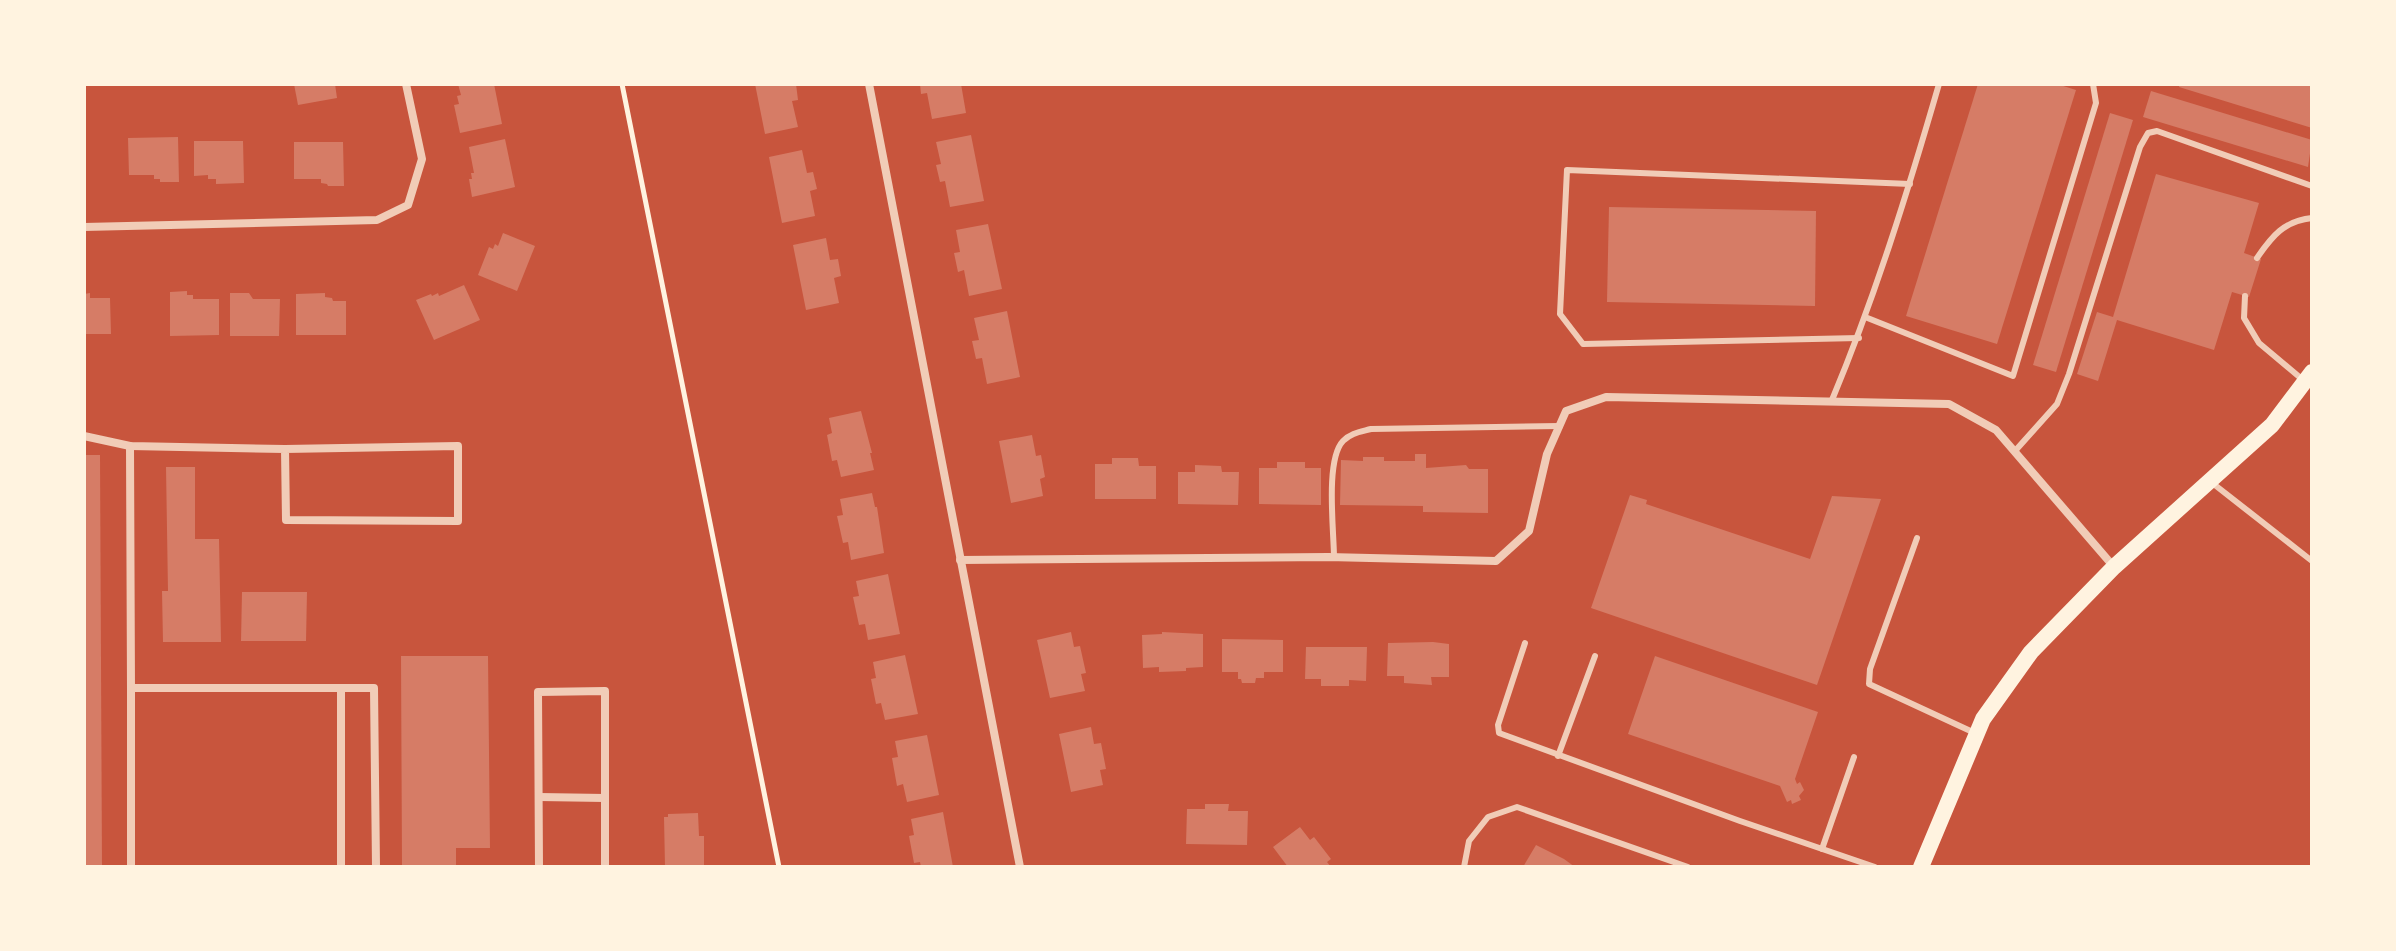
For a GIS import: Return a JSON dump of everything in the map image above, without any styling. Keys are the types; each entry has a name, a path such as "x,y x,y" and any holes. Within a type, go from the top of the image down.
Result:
{"main road":[{"path":"1921,867 1983,719 2031,652 2114,567 2272,425 2308,377"}],"street":[{"path":"84,227 377,220 408,205 422,159 406,84"},
{"path":"869,84 1020,867"},
{"path":"960,560 1334,558 1496,561 1529,531 1547,454 1566,411 1606,397 1949,404 1996,430 2114,567"},
{"path":"84,436 130,446 285,449 458,446 458,521 286,520 285,449"},
{"path":"130,446 131,867"},
{"path":"131,688 374,688 376,867"},
{"path":"341,688 341,867"},
{"path":"539,867 538,692 605,691 605,867"},
{"path":"539,797 605,798"}],"lane":[{"path":"1832,400 1859,338 1939,84"},
{"path":"1865,317 2013,376 2096,103 2093,84"},
{"path":"2015,451 2057,404 2140,147 2148,133 2157,131 2312,186"},
{"path":"1859,338 1583,344 1560,314 1567,170 1910,184"},
{"path":"2257,258 2273,234 2300,220 2312,218"},
{"path":"2245,296 2244,318 2259,343 2308,377"},
{"path":"1334,558 1333,459 1340,444 1351,434 1371,429 1560,426"},
{"path":"2210,481 2312,561"},
{"path":"1917,538 1870,669 1869,684 1977,734"},
{"path":"1525,643 1498,725 1499,733 1875,867"},
{"path":"1558,756 1595,656"},
{"path":"1822,849 1854,757"},
{"path":"1464,867 1469,841 1488,817 1517,807 1688,867"}],"path":[{"path":"622,84 779,867"}],"building":[{"path":"294,84 335,84 337,98 298,105"},
{"path":"458,84 494,84 502,124 460,133 454,105 459,104 457,96 461,95"},
{"path":"755,84 796,84 798,100 792,101 798,127 765,134"},
{"path":"920,84 961,84 966,113 932,119 927,93 921,94"},
{"path":"1978,84 2057,84 2076,90 1997,344 1906,316"},
{"path":"2180,84 2312,84 2312,128 2179,87"},
{"path":"2151,91 2312,140 2308,167 2143,117"},
{"path":"2110,113 2133,120 2056,372 2033,365"},
{"path":"971,135 984,201 950,207 945,181 940,182 936,165 941,164 936,142"},
{"path":"178,137 179,182 160,182 160,179 154,179 154,175 129,175 128,138"},
{"path":"505,139 515,187 472,197 469,179 474,173 469,147"},
{"path":"194,141 243,141 244,183 216,184 216,179 208,179 208,175 194,176"},
{"path":"294,142 343,142 344,186 328,186 321,183 321,179 294,179"},
{"path":"802,150 807,173 813,172 817,189 810,191 815,216 782,223 769,157"},
{"path":"2156,174 2259,203 2244,253 2261,259 2249,297 2232,292 2214,350 2117,320 2098,381 2077,374 2097,312 2113,317"},
{"path":"1609,207 1816,211 1815,306 1607,302"},
{"path":"988,224 1002,289 969,296 964,270 958,272 954,253 960,252 956,230"},
{"path":"503,233 535,246 517,291 478,275 489,247 493,249 495,244 498,246"},
{"path":"826,238 830,260 838,259 841,276 834,278 839,303 806,310 793,245"},
{"path":"464,285 480,320 434,340 416,300 431,294 438,293 439,296"},
{"path":"187,291 193,299 219,299 219,335 170,336 170,292"},
{"path":"90,293 90,298 110,298 111,334 84,334 84,294"},
{"path":"230,293 249,293 253,299 280,299 279,336 230,336"},
{"path":"325,293 325,297 333,301 346,301 346,335 296,335 296,294"},
{"path":"1007,311 1020,377 987,384 982,358 976,359 972,341 979,340 974,318"},
{"path":"861,411 874,470 841,477 837,460 832,461 827,435 832,433 829,418"},
{"path":"1032,435 1036,456 1041,455 1045,477 1040,479 1043,496 1011,503 999,441"},
{"path":"1415,454 1426,454 1426,468 1466,465 1469,469 1488,469 1488,513 1423,512 1423,506 1340,505 1341,460 1363,461 1363,457 1384,457 1384,461 1415,461"},
{"path":"84,455 100,455 102,867 84,867"},
{"path":"1112,458 1138,458 1139,466 1156,466 1156,499 1095,499 1095,464 1112,464"},
{"path":"1277,462 1305,462 1305,468 1321,468 1321,505 1259,504 1259,468 1277,468"},
{"path":"1195,465 1221,466 1222,472 1239,472 1238,505 1178,504 1178,472 1195,472"},
{"path":"166,467 195,467 195,539 219,539 221,642 163,642 162,591 168,591"},
{"path":"872,493 884,553 851,560 848,542 843,543 837,516 843,515 840,499"},
{"path":"1630,495 1647,500 1646,504 1810,559 1832,496 1881,499 1817,685 1591,608"},
{"path":"888,574 900,634 868,640 865,624 859,625 853,597 859,596 856,581"},
{"path":"242,592 307,592 306,641 241,641"},
{"path":"1071,632 1074,647 1080,646 1086,673 1081,674 1085,691 1050,698 1037,640"},
{"path":"1162,632 1203,634 1203,667 1159,672 1159,667 1143,668 1142,635"},
{"path":"1222,639 1283,640 1283,672 1264,672 1264,678 1256,678 1255,683 1242,683 1238,672 1222,672"},
{"path":"1388,643 1449,644 1449,677 1431,677 1432,685 1404,683 1404,676 1387,676"},
{"path":"1306,647 1367,647 1366,681 1349,680 1349,686 1321,686 1321,679 1305,679"},
{"path":"905,655 918,714 885,720 881,703 876,704 871,679 876,678 873,662"},
{"path":"401,656 488,656 490,848 456,848 456,867 402,867"},
{"path":"1655,656 1818,712 1795,779 1804,790 1799,796 1801,800 1792,804 1791,800 1787,802 1780,786 1628,734"},
{"path":"1091,727 1094,744 1101,743 1106,769 1100,770 1103,785 1071,792 1059,734"},
{"path":"927,735 939,795 907,802 903,784 897,786 892,758 898,757 895,741"},
{"path":"1205,804 1229,804 1228,811 1248,811 1247,845 1186,844 1187,809 1205,809"},
{"path":"943,812 953,867 921,867 920,862 914,863 909,836 914,835 911,819"},
{"path":"698,813 699,836 704,836 704,867 665,867 664,817 668,814"},
{"path":"1300,827 1310,840 1314,837 1331,859 1327,862 1331,867 1288,867 1273,847"},
{"path":"1536,845 1564,859 1575,867 1523,867"}]}
